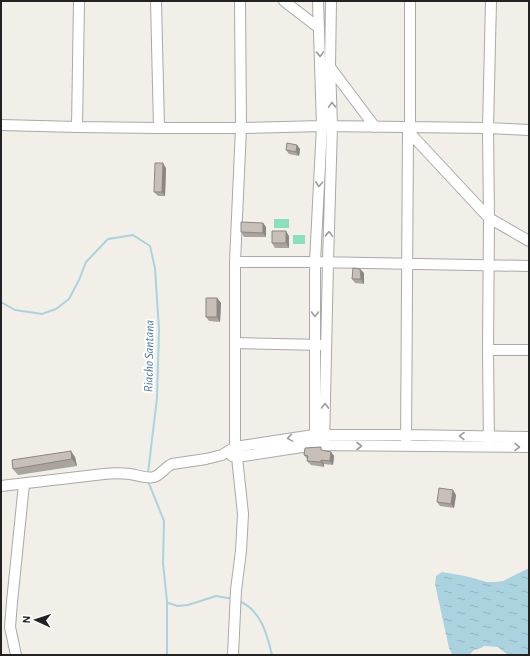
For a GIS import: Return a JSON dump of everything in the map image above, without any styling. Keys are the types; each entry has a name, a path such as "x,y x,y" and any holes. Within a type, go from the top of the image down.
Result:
{"street":[{"path":"77,127 79,1"},
{"path":"156,1 159,128"},
{"path":"233,655 236,590 241,551 243,514 236,452 235,262 241,128 240,1"},
{"path":"284,1 319,28"},
{"path":"318,1 327,126 328,262 326,345 319,435"},
{"path":"320,445 315,344 315,262 327,126 331,1"},
{"path":"406,446 410,1"},
{"path":"488,442 488,128 491,1"},
{"path":"330,67 375,127"},
{"path":"1,125 159,128 327,126 409,129 488,128 529,130"},
{"path":"409,129 489,218 529,241"},
{"path":"235,262 328,262 529,266"},
{"path":"236,343 326,345"},
{"path":"488,350 529,350"},
{"path":"1,486 121,473 147,478 155,477 172,464 206,459 319,435 406,435 529,447"},
{"path":"236,452 320,445 406,446 488,442 529,437"},
{"path":"16,655 10,627 24,484"}],"green space":[{"path":"274,219 289,219 289,228 274,228"},
{"path":"293,235 305,235 305,244 293,244"}],"water":[{"path":"529,568 529,655 508,655 498,647 484,646 474,650 469,655 452,654 449,648 435,584 436,576 442,572 487,582 495,582 503,581"}],"building":[{"path":"287,143 297,145 296,152 286,150"},
{"path":"155,163 163,163 162,192 154,192"},
{"path":"241,222 263,223 263,233 241,232"},
{"path":"272,231 286,231 286,243 272,243"},
{"path":"353,268 360,269 361,279 352,279"},
{"path":"206,298 217,298 217,317 206,317"},
{"path":"321,447 321,450 331,452 330,461 307,461 308,456 304,455 305,448"},
{"path":"71,451 72,459 13,469 12,460"},
{"path":"439,488 453,490 451,504 437,502"}],"waterway":[{"name":"Riacho Santana","path":"1,302 15,310 42,314 56,309 69,299 86,262 108,239 133,235 150,246 155,268 159,330 157,398 148,473"},
{"name":"Riacho Santana","path":"148,481 164,521 163,563 167,602 167,655"},
{"path":"168,603 178,606 188,605 216,596 233,599"},
{"path":"239,601 253,610 258,617 268,639 272,655"}]}
